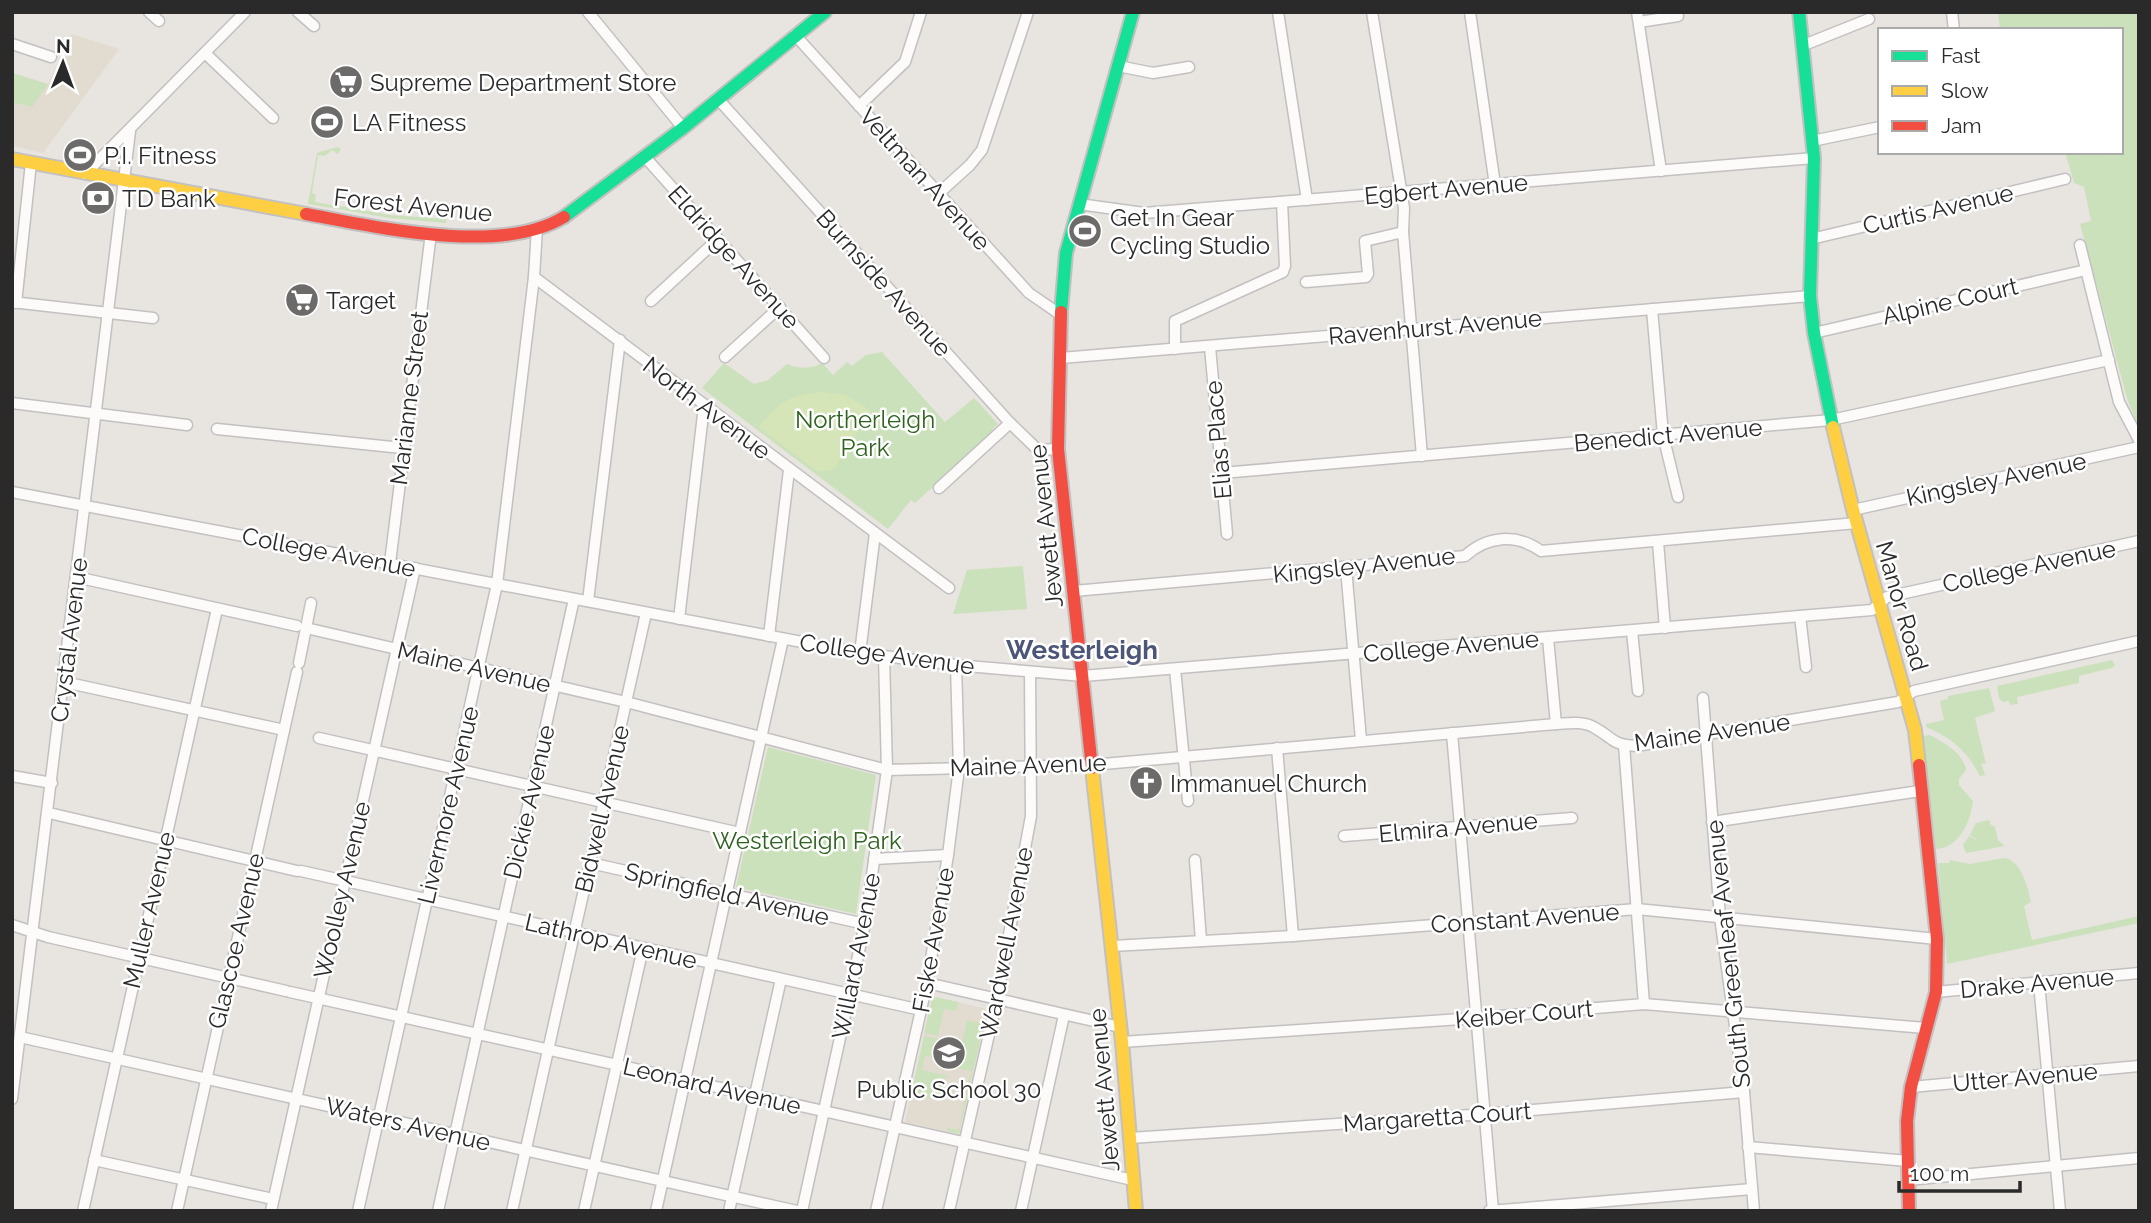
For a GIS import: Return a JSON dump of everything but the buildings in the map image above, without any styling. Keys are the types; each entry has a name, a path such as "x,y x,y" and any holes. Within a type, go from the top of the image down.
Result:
{"street":[{"path":"149,12 159,20"},
{"path":"85,174 245,12"},
{"path":"298,12 314,26"},
{"path":"588,12 683,128"},
{"name":"Forest Avenue","path":"12,159 311,215 431,233 499,236 560,220 683,128 825,12"},
{"path":"859,106 905,62 921,12"},
{"path":"938,194 970,165 982,150 1028,12"},
{"name":"Jewett Avenue","path":"1133,12 1066,253 1061,315 1058,449 1122,1042 1136,1211"},
{"path":"1278,12 1307,200"},
{"path":"1372,12 1404,208 1403,232 1422,456"},
{"path":"1470,12 1495,185"},
{"name":"Manor Road","path":"1799,12 1814,158 1810,296 1814,333 1831,420 1855,516 1915,730 1937,939 1936,992 1911,1087 1907,1121 1909,1211"},
{"path":"1661,171 1638,17 1678,16"},
{"path":"1804,45 1869,19"},
{"name":"Veltman Avenue","path":"795,35 1029,293 1061,315"},
{"path":"12,44 51,57"},
{"path":"206,54 274,118"},
{"path":"1118,66 1153,73 1189,67"},
{"name":"Burnside Avenue","path":"718,99 1010,423 1038,450 1058,449"},
{"path":"1812,141 1878,127"},
{"name":"Crystal Avenue","path":"12,1100 130,131"},
{"name":"Eldridge Avenue","path":"645,157 824,358"},
{"name":"Egbert Avenue","path":"1079,204 1144,213 1814,158"},
{"path":"32,163 14,302 153,318"},
{"name":"Curtis Avenue","path":"1811,239 2065,178"},
{"path":"1175,349 1175,321 1283,272 1282,202"},
{"name":"Livermore Avenue","path":"358,1211 496,584 534,277 537,228"},
{"path":"1306,282 1366,277 1365,241 1403,232"},
{"name":"Marianne Street","path":"390,563 402,448 431,233"},
{"path":"651,301 718,239"},
{"path":"2080,245 2119,402 2139,440"},
{"name":"Alpine Court","path":"1814,333 2086,270"},
{"name":"North Avenue","path":"534,277 949,588"},
{"name":"Ravenhurst Avenue","path":"1060,358 1810,296"},
{"path":"726,357 780,307"},
{"path":"1652,309 1663,435 1678,497"},
{"path":"588,601 620,340"},
{"name":"Elias Place","path":"1210,347 1227,534"},
{"name":"Benedict Avenue","path":"1222,473 1831,420 2109,360"},
{"path":"12,403 187,425"},
{"path":"679,619 704,406"},
{"path":"939,488 1010,423"},
{"path":"217,429 402,448"},
{"name":"Kingsley Avenue","path":"1073,591 1465,556 1483,543 1502,539 1524,541 1541,551 1658,542 1855,516 2139,447"},
{"path":"769,636 789,470"},
{"name":"College Avenue","path":"12,492 860,653 1083,676 1872,610 1887,597 2139,541"},
{"path":"860,653 875,533"},
{"path":"1658,542 1665,628"},
{"name":"Woolley Avenue","path":"271,1211 415,568"},
{"path":"1346,568 1361,740"},
{"name":"Maine Avenue","path":"76,577 626,702 887,770 1092,765 1580,723 1594,727 1611,741 1636,747 1898,702 1914,691 2139,641"},
{"name":"Dickie Avenue","path":"439,1211 575,599"},
{"path":"301,627 311,603"},
{"name":"Muller Avenue","path":"83,1211 217,609"},
{"name":"Bidwell Avenue","path":"512,1211 646,612"},
{"path":"1800,616 1806,667"},
{"name":"Glascoe Avenue","path":"177,1211 298,667 301,627"},
{"path":"1632,631 1638,691"},
{"path":"1548,638 1556,724"},
{"path":"656,1211 783,639"},
{"name":"Willard Avenue","path":"803,1211 865,925 887,770 884,657"},
{"name":"Fiske Avenue","path":"876,1211 927,983 948,855 959,768 956,665"},
{"path":"1175,669 1188,801"},
{"name":"Wardwell Avenue","path":"949,1211 997,999 1031,816 1030,672"},
{"path":"64,682 284,730"},
{"name":"South Greenleaf Avenue","path":"1703,698 1720,917 1744,1092 1754,1211"},
{"path":"1452,733 1491,1211 1752,1189"},
{"path":"319,738 740,833"},
{"path":"1624,745 1644,1004"},
{"path":"1277,748 1293,936"},
{"path":"12,776 52,783"},
{"path":"1712,822 1920,791"},
{"name":"Lathrop Avenue","path":"49,813 921,1010"},
{"name":"Elmira Avenue","path":"1344,836 1572,818"},
{"path":"874,859 948,855"},
{"path":"1195,860 1201,941"},
{"name":"Springfield Avenue","path":"590,863 865,925"},
{"name":"Constant Avenue","path":"1112,946 1293,936 1637,909 1937,939"},
{"name":"Leonard Avenue","path":"12,925 139,958 1133,1180"},
{"path":"584,1211 643,948"},
{"name":"Drake Avenue","path":"1936,992 2139,974"},
{"path":"729,1211 781,979"},
{"path":"927,983 1120,1027"},
{"path":"2039,983 2060,1211"},
{"name":"Keiber Court","path":"1122,1042 1644,1004 1925,1028"},
{"path":"1021,1211 1064,1015"},
{"name":"Waters Avenue","path":"20,1037 797,1211"},
{"name":"Utter Avenue","path":"1911,1087 2139,1066"},
{"name":"Margaretta Court","path":"1130,1138 1485,1114 1744,1092"},
{"path":"1748,1147 1908,1161"},
{"path":"1908,1180 2139,1158"},
{"path":"94,1160 273,1199"}],"shaded area":[{"path":"72,34 119,49 43,153 12,146 12,73 48,84"},
{"name":"Public School 30","path":"932,998 987,1009 959,1134 905,1122"}],"green space":[{"path":"1998,12 2139,12 2139,429 2127,398 2080,224 2091,221 2084,187 2074,183 2066,154 2123,154 2123,28 2000,28"},
{"path":"12,73 48,84 32,107 12,102"},
{"path":"337,147 341,149 338,154 332,150 325,156 318,155 312,193 316,195 315,202 338,206 339,209 340,206 390,215 446,219 446,223 390,218 308,204 317,153"},
{"name":"Northerleigh Park","path":"882,352 945,422 974,398 998,424 993,432 915,503 911,500 888,529 702,388 724,363 754,384 768,380 787,364 804,368 822,363 833,375 847,362 852,366 866,355"},
{"path":"822,392 846,395 871,411 834,469 818,472 759,427 786,401"},
{"path":"1023,566 1027,609 953,614 967,570"},
{"path":"2112,660 2115,665 2112,668 2079,676 2079,683 2017,697 2018,704 2010,705 2009,701 2003,702 1999,698 1997,686"},
{"path":"1989,688 1995,711 1975,718 1986,764 1981,763 1985,775 1980,776 1958,746 1926,727 1926,724 1944,720 1940,701 1948,699 1948,696"},
{"path":"1929,735 1946,744 1961,759 1966,770 1959,779 1959,785 1973,801 1970,817 1957,839 1936,849 1923,736"},
{"name":"Westerleigh Park","path":"768,747 876,775 856,914 736,887"},
{"path":"1989,820 1995,827 1998,840 2005,846 1966,853 1963,845 1969,836 1980,842 1970,835 1976,823"},
{"path":"2004,858 2015,864 2026,882 2031,902 2024,906 2032,940 2139,916 2139,923 1947,964 1938,863 1949,863 1950,860 1970,864"},
{"path":"935,997 958,1002 956,1011 944,1009 938,1036 924,1033 932,999"},
{"path":"967,1020 984,1024 959,1134 947,1131 947,1128 959,1130 972,1071 949,1067 950,1063 957,1064"},
{"path":"924,1036 942,1040 938,1058 925,1056 922,1070 948,1076 944,1079 947,1081 942,1101 912,1091"}],"traffic: fast":[{"path":"564,217 683,128 825,12"},
{"path":"1061,312 1066,253 1133,12"},
{"path":"1799,12 1814,158 1810,296 1814,333 1833,427"}],"traffic: slow":[{"path":"12,159 306,214"},
{"path":"1833,427 1853,510 1915,730 1919,765"},
{"path":"1092,768 1122,1042 1136,1211"}],"traffic: jam":[{"path":"306,214 402,231 473,237 507,235 537,229 564,217"},
{"path":"1061,312 1058,449 1092,768"},
{"path":"1909,1211 1907,1121 1911,1087 1936,992 1937,939 1919,765"}],"place":[{"name":"Supreme Department Store","path":"346,82"},
{"name":"LA Fitness","path":"327,122"},
{"name":"P.I. Fitness","path":"80,155"},
{"name":"TD Bank","path":"98,198"},
{"name":"Get In Gear Cycling Studio","path":"1085,231"},
{"name":"Target","path":"302,300"},
{"name":"Immanuel Church","path":"1146,783"},
{"name":"Public School 30","path":"949,1053"}],"district":[{"name":"Westerleigh","path":"1082,650"}]}
